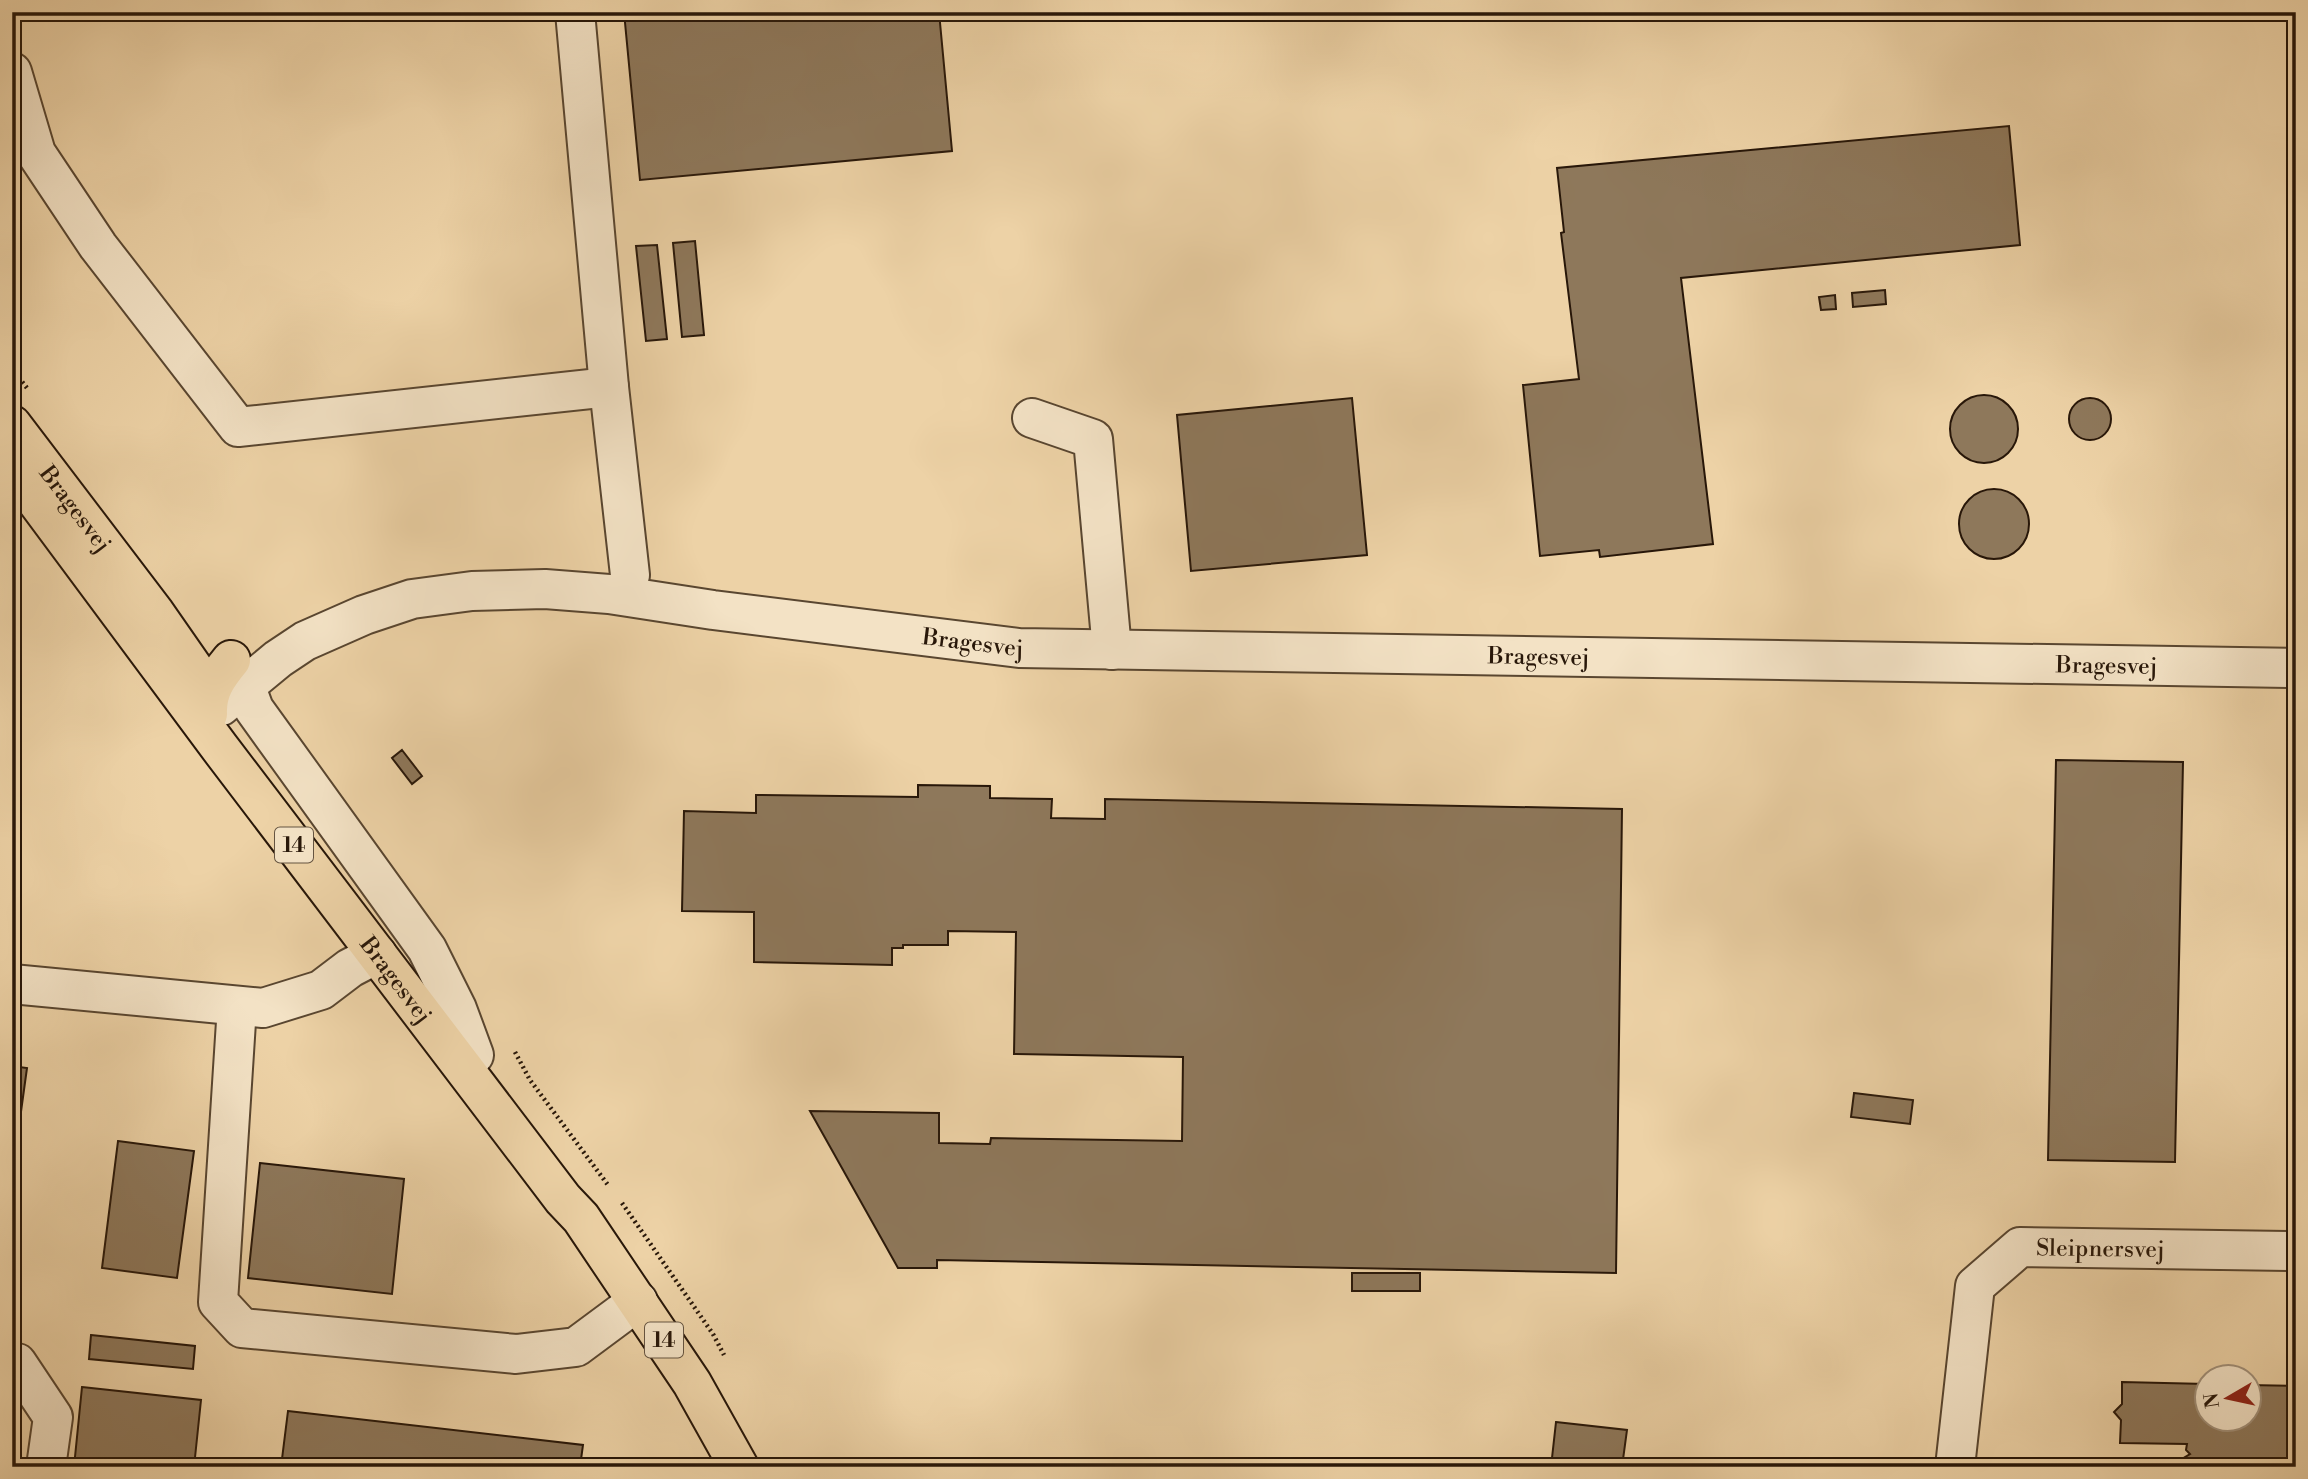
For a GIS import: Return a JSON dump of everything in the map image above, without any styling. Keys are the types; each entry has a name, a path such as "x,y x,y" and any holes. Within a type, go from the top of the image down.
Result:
{"main road":[{"name":"Bragesvej","path":"12,425 155,613 188,661 222,698 377,954 563,1199 581,1218"},
{"name":"Bragesvej","path":"12,468 222,698 570,1195 581,1218 692,1383 739,1467"}],"street":[{"path":"575,12 609,387 630,575"},
{"path":"12,72 36,153 98,246 238,427 609,387"},
{"path":"1032,418 1093,439 1112,650"},
{"name":"Bragesvej","path":"12,455 46,495 135,614 195,702 222,698 305,640 364,615 412,599 472,591 545,589 609,594 713,610 1019,648 2296,668"},
{"name":"Bragesvej","path":"222,698 299,616 340,596 411,574 475,566 537,565 630,575 783,618"},
{"path":"12,984 263,1008 321,990 350,968 377,954"},
{"path":"237,1006 218,1302 242,1328 516,1354 576,1347 638,1301"},
{"name":"Sleipnersvej","path":"1955,1467 1975,1286 2020,1247 2296,1251"},
{"path":"12,1362 17,1363 53,1417 46,1467"}],"path":[{"path":"513,1048 530,1080 634,1218 713,1334 726,1358"}],"building":[{"path":"624,12 939,12 952,151 640,180"},
{"path":"2009,126 2020,245 1681,278 1713,544 1600,557 1599,550 1540,556 1523,385 1579,379 1561,233 1564,232 1557,168"},
{"path":"695,241 704,335 682,337 673,243"},
{"path":"657,245 667,339 646,341 636,246"},
{"path":"1885,290 1886,304 1853,307 1852,293"},
{"path":"1835,295 1836,309 1821,310 1819,297"},
{"path":"1984,395 1997,398 2008,405 2015,416 2018,429 2015,442 2008,453 1997,460 1984,463 1971,460 1960,453 1953,442 1950,429 1953,416 1960,405 1971,398"},
{"path":"1352,398 1367,555 1191,571 1177,415"},
{"path":"2090,398 2105,404 2111,419 2105,434 2090,440 2075,434 2069,419 2075,404"},
{"path":"1994,489 2013,495 2023,505 2029,524 2023,543 2013,553 1994,559 1975,553 1965,543 1959,524 1965,505 1975,495"},
{"path":"402,750 422,776 412,784 392,758"},
{"path":"2056,760 2183,762 2175,1162 2048,1160"},
{"path":"918,785 990,786 990,798 1052,799 1051,818 1105,819 1105,799 1622,809 1616,1273 937,1260 937,1268 898,1268 810,1111 939,1113 939,1143 990,1144 991,1138 1182,1141 1183,1057 1014,1054 1016,932 948,931 948,945 903,945 903,948 892,948 892,965 754,962 754,912 682,911 684,811 756,813 756,795 918,797"},
{"path":"12,1066 27,1068 12,1177"},
{"path":"1854,1093 1913,1100 1910,1124 1851,1117"},
{"path":"118,1141 194,1151 177,1278 102,1268"},
{"path":"260,1163 404,1179 392,1294 248,1278"},
{"path":"1352,1273 1420,1273 1420,1291 1352,1291"},
{"path":"91,1335 195,1346 193,1369 89,1359"},
{"path":"2122,1382 2192,1384 2192,1434 2262,1434 2262,1385 2296,1386 2296,1467 2211,1467 2198,1463 2190,1467 2182,1459 2190,1454 2186,1450 2187,1444 2120,1443 2121,1420 2114,1412 2122,1404"},
{"path":"82,1387 201,1400 194,1467 74,1467"},
{"path":"288,1411 583,1445 580,1467 281,1467"},
{"path":"1556,1422 1627,1430 1622,1467 1551,1467"}]}
